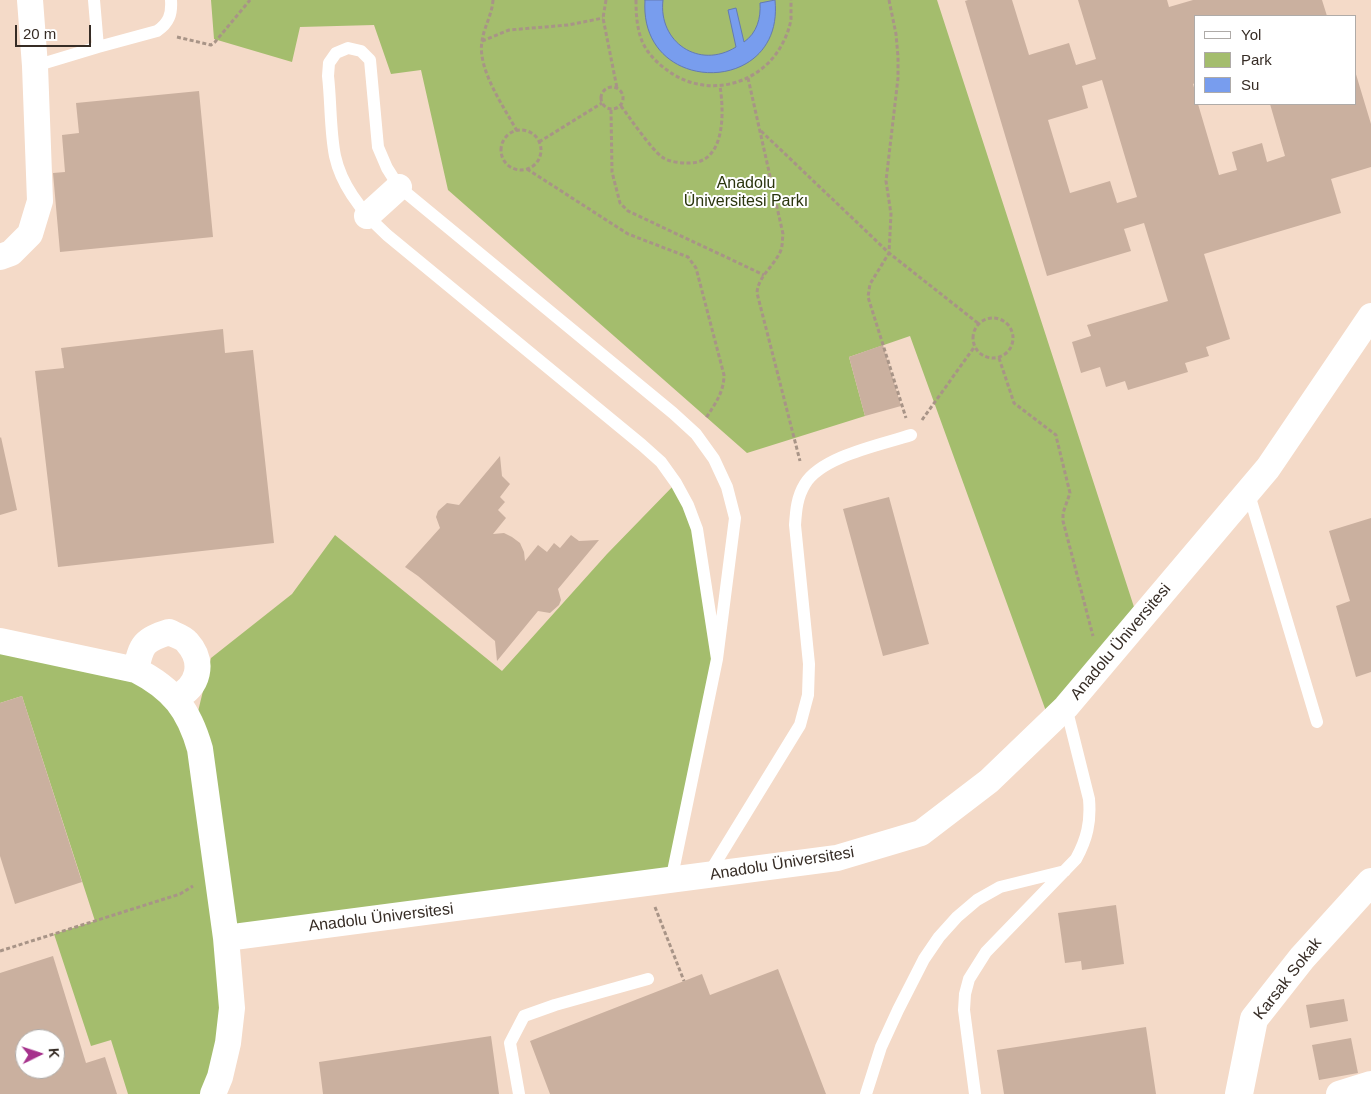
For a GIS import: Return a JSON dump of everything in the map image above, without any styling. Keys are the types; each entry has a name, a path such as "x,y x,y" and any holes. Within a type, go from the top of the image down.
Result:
{"main road":[{"name":"Karsak Sokak","path":"1239,1094 1254,1019 1302,958 1371,882"}],"street":[{"path":"0,257 12,253 30,234 40,201 35,66 30,0"},
{"path":"367,216 399,186"},
{"name":"Anadolu Üniversitesi","path":"226,938 658,883 837,858 921,833 989,781 1066,707 1268,468 1371,316"},
{"path":"136,670 140,650 145,644 151,638 169,632 186,641 196,658 197,677 183,693 185,710 194,729 200,749 226,938 232,1008 228,1043 220,1077 213,1094"},
{"path":"0,641 136,670 183,693"},
{"path":"1338,1094 1371,1084"}],"lane":[{"path":"94,0 98,47"},
{"path":"35,66 158,31 166,25 170,16 171,0"},
{"path":"658,883 717,659 734,518 727,487 714,459 696,434 399,186 387,168 378,147 370,60 361,51 348,48 336,53 329,63 328,76 336,157 348,189 367,216 661,462 680,490 697,529 717,659"},
{"path":"708,876 800,725 808,695 809,664 795,524 797,503 806,483 820,467 840,458 912,435"},
{"path":"1248,491 1316,722"},
{"path":"975,1094 964,1010 965,994 970,979 976,965 986,952 1076,859 1088,830 1089,799 1066,707"},
{"path":"866,1094 881,1047 924,959 938,937 977,900 1000,887 1065,871"},
{"path":"519,1094 510,1042 524,1016 554,1005 648,979"}],"path":[{"path":"158,31 210,45 215,42 250,0"},
{"path":"493,0 482,42 482,57 489,78 517,130"},
{"path":"606,0 603,18 617,88 624,99 621,106 614,110 607,109 602,103 603,92 610,87 617,88"},
{"path":"636,0 636,19 643,43 657,63 677,78 700,86 734,84 748,78 768,64 783,44 790,21 790,0"},
{"path":"889,0 896,34 898,58 898,78 886,181 891,214 889,253 870,284 868,297 912,435"},
{"path":"482,42 504,31 517,28 573,25 603,18"},
{"path":"748,78 782,234 780,254 758,284 758,293 806,483"},
{"path":"621,106 662,157 678,162 696,163 708,158 719,139 723,104 720,86"},
{"path":"539,142 602,103"},
{"path":"611,110 612,172 620,203 628,211 764,276"},
{"path":"527,169 537,161 540,148 539,142 530,133 517,130 502,142 502,156 508,166 514,169 527,169 628,234 682,254 693,262 724,375 724,386 720,395 696,434"},
{"path":"760,131 889,253 979,324"},
{"path":"991,318 998,318 1009,325 1012,331 1013,344 1010,350 999,358 986,357 980,354 975,346 973,335 979,324 991,318"},
{"path":"912,435 975,346"},
{"path":"999,358 1014,403 1056,435 1070,493 1063,513 1063,521 1100,666"},
{"path":"0,951 180,894 217,873"},
{"path":"658,883 684,981"}],"green space":[{"name":"Anadolu Üniversitesi Parkı","path":"211,0 937,0 1134,607 1047,714 910,336 849,357 865,416 747,453 448,190 421,70 391,74 374,25 300,27 292,62 214,39"},
{"path":"676,483 688,505 717,659 671,881 226,938 213,1094 128,1094 111,1040 91,1046 54,934 95,921 22,696 0,703 0,641 136,670 194,728 211,658 292,594 335,535 502,671 607,554"}],"water":[{"path":"645,0 663,0 663,15 667,28 674,39 684,48 695,53 708,55 722,53 736,47 728,10 736,8 744,42 755,30 760,14 760,3 775,0 772,32 758,55 736,68 711,73 686,68 664,55 649,32"}],"building":[{"path":"1012,0 1029,55 1069,43 1076,65 1096,59 1078,0 1167,0 1169,7 1193,0 1322,0 1327,15 1194,15 1194,105 1198,105 1219,175 1237,170 1232,152 1262,143 1267,162 1285,156 1270,105 1356,105 1356,74 1371,124 1371,167 1331,179 1341,213 1204,254 1230,339 1206,347 1209,356 1185,363 1188,372 1128,390 1125,381 1106,387 1100,367 1081,373 1072,342 1091,336 1087,325 1168,301 1144,223 1124,229 1131,251 1047,276 965,1","holes":["1102,80 1137,197 1117,203 1110,181 1070,193 1048,120 1088,108 1082,86"]},
{"path":"199,91 213,237 60,252 53,173 65,172 62,135 79,133 76,103"},
{"path":"223,329 225,353 253,350 274,543 58,567 35,371 64,368 61,348"},
{"path":"883,345 901,406 865,416 849,357"},
{"path":"0,438 17,510 0,515"},
{"path":"500,456 502,476 510,484 500,497 505,502 498,510 506,518 493,534 504,533 520,543 525,561 538,545 547,552 554,543 560,548 571,535 579,541 599,540 558,589 561,600 559,605 550,613 538,611 497,661 495,641 405,567 440,528 436,517 438,511 447,503 459,505"},
{"path":"889,497 929,644 883,656 843,509"},
{"path":"1371,518 1371,672 1356,677 1336,606 1350,601 1329,531"},
{"path":"22,696 82,882 15,904 0,856 0,703"},
{"path":"1116,905 1124,964 1082,970 1081,961 1065,963 1058,913"},
{"path":"53,956 86,1063 105,1057 117,1094 0,1094 0,973"},
{"path":"778,969 826,1094 550,1094 530,1041 702,974 710,995"},
{"path":"1344,999 1348,1021 1310,1028 1306,1005"},
{"path":"1146,1027 1156,1094 1004,1094 997,1050"},
{"path":"491,1036 499,1094 323,1094 319,1062"},
{"path":"1351,1038 1358,1073 1319,1080 1312,1045"}]}
